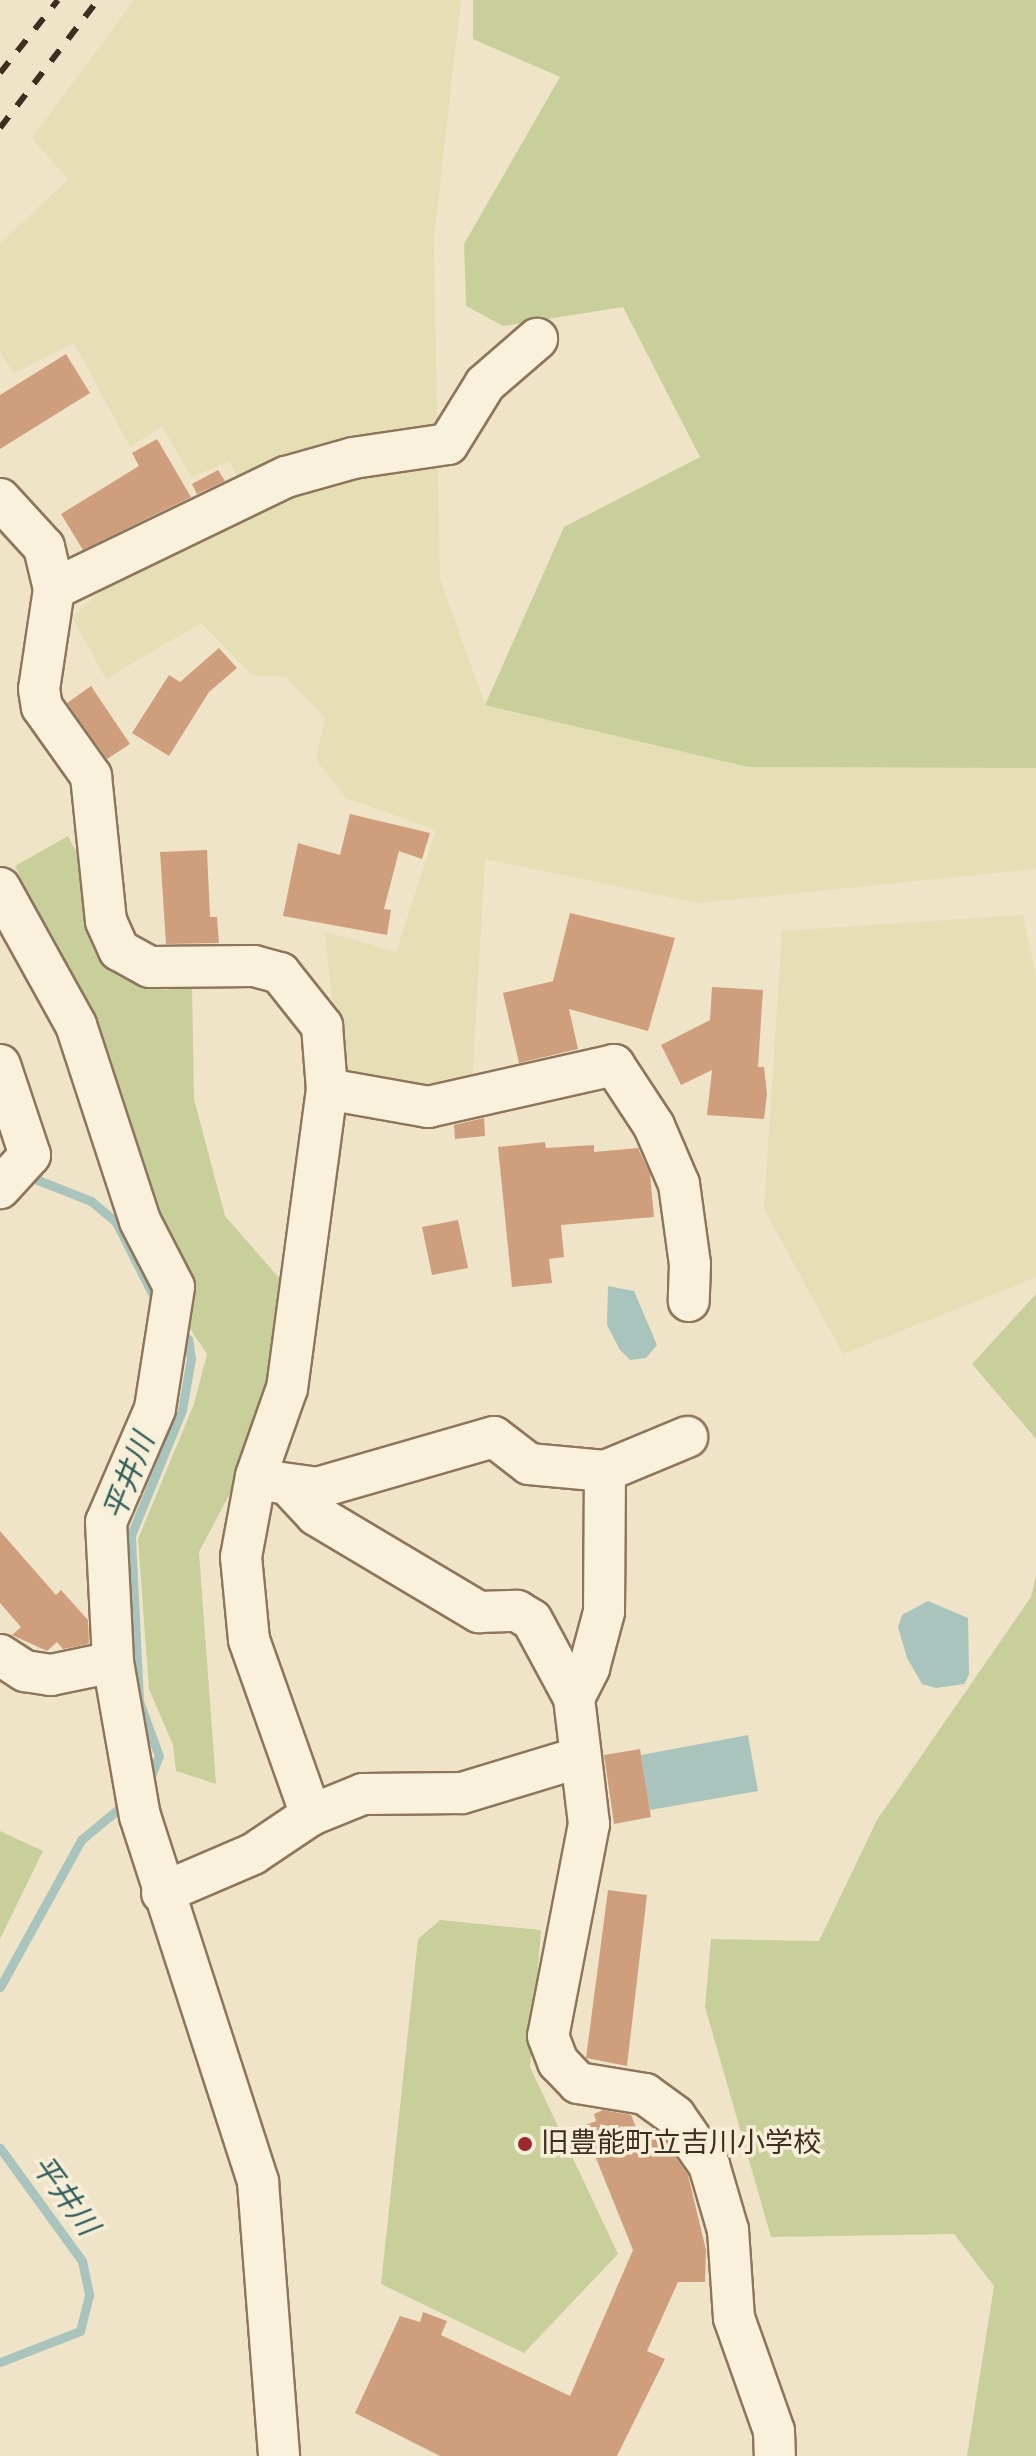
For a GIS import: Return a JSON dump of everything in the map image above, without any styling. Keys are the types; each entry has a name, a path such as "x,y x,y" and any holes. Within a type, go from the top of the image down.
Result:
{"street":[{"path":"54,589 286,477 353,458 448,444 485,384 537,339"},
{"path":"0,499 44,547 54,589 40,698 91,776 106,921 119,950 150,967 254,966 280,973 322,1026 327,1089 273,1482 241,1557 249,1640 311,1815"},
{"path":"6,917 76,1025 140,1221 174,1287 168,1349 155,1409 106,1522 113,1662 128,1769 140,1816 162,1893 258,2182 279,2456"},
{"path":"0,1065 13,1175"},
{"path":"327,1089 428,1107 614,1065 654,1126 679,1184 690,1264 689,1301"},
{"path":"273,1482 317,1488 494,1437 529,1464 605,1471 687,1437"},
{"path":"574,1698 589,1668 604,1612 605,1471"},
{"path":"273,1482 316,1515 479,1612 517,1611 532,1620 574,1698 581,1739 577,1758 589,1824 548,2036 558,2062 578,2083 645,2094 675,2116 709,2165 728,2230 734,2318 774,2431 775,2456"},
{"path":"0,1655 25,1671 51,1675 113,1662"},
{"path":"162,1893 253,1854 311,1815 363,1794 462,1793 577,1758"}],"shaded area":[{"path":"134,0 461,0 434,238 440,579 485,704 748,767 1036,768 1036,869 699,903 485,859 472,1085 340,1082 325,932 396,952 436,830 346,798 316,760 325,718 286,677 252,675 201,623 106,679 72,617 116,578 257,509 229,462 191,477 162,426 130,447 74,343 13,373 0,351 0,244 68,179 32,138"},
{"path":"1023,915 1036,977 1036,1277 843,1354 764,1209 782,931"}],"green space":[{"path":"473,0 1036,0 1036,768 748,767 485,705 564,527 700,457 623,307 503,326 466,306 464,244 560,77 473,39"},
{"path":"68,836 93,884 102,960 165,990 192,985 194,1099 225,1216 287,1287 279,1362 237,1480 199,1552 216,1784 176,1771 173,1745 149,1689 138,1539 194,1404 207,1354 182,1317 94,1040 15,866"},
{"path":"1036,1294 1036,1439 972,1364"},
{"path":"1036,1575 1036,2456 967,2456 994,2286 954,2234 771,2237 705,2007 711,1939 819,1941 877,1820 1031,1597"},
{"path":"0,1831 43,1851 0,1939"},
{"path":"440,1920 541,1930 530,2067 618,2254 524,2353 381,2284 418,1939"}],"water":[{"path":"608,1286 634,1291 657,1345 646,1358 630,1360 620,1350 607,1325"},
{"path":"928,1601 968,1618 969,1675 964,1684 936,1688 922,1684 907,1658 898,1627 902,1615"},
{"path":"748,1735 758,1791 650,1810 641,1755"}],"building":[{"path":"66,354 90,393 0,449 0,395"},
{"path":"157,439 191,497 83,550 61,514 139,466 132,453"},
{"path":"218,470 225,481 197,494 192,484"},
{"path":"219,648 237,668 209,692 169,756 132,733 169,675 180,682"},
{"path":"91,686 130,744 107,759 67,703"},
{"path":"350,814 430,833 422,859 399,851 384,909 391,910 387,935 283,916 298,843 340,855"},
{"path":"207,850 210,917 217,917 219,943 166,944 160,852"},
{"path":"570,913 675,938 648,1031 569,1009 578,1049 519,1063 503,993 553,981"},
{"path":"712,987 763,990 758,1067 764,1067 767,1094 764,1119 707,1115 712,1070 681,1085 661,1045 710,1020"},
{"path":"484,1118 485,1136 455,1139 454,1125"},
{"path":"545,1142 546,1148 594,1145 594,1152 638,1148 650,1174 654,1217 561,1225 564,1257 549,1259 552,1283 512,1287 498,1147"},
{"path":"458,1220 468,1268 432,1275 422,1227"},
{"path":"0,1531 56,1595 61,1590 88,1620 89,1644 63,1649 57,1642 47,1651 12,1635 21,1627 0,1603"},
{"path":"640,1749 651,1817 614,1824 604,1755"},
{"path":"608,1890 647,1895 627,2066 586,2058"},
{"path":"603,2110 631,2115 642,2142 658,2132 688,2175 706,2250 705,2282 678,2282 647,2351 665,2359 617,2456 440,2456 355,2413 400,2316 420,2322 423,2312 447,2321 441,2335 570,2396 633,2250 583,2126 596,2121 594,2114"}],"waterway":[{"name":"平井川","path":"25,1175 91,1201 116,1222 158,1305"},
{"name":"平井川","path":"148,1784 159,1756 139,1701 131,1535 182,1410 191,1358 188,1339 178,1328"},
{"name":"平井川","path":"0,1987 81,1840 128,1801"},
{"name":"平井川","path":"0,2148 82,2261 89,2295 80,2331 0,2362"}],"railway":[{"path":"0,73 58,0"},
{"path":"0,128 98,0"}],"place":[{"name":"旧豊能町立吉川小学校","path":"525,2144"}]}
